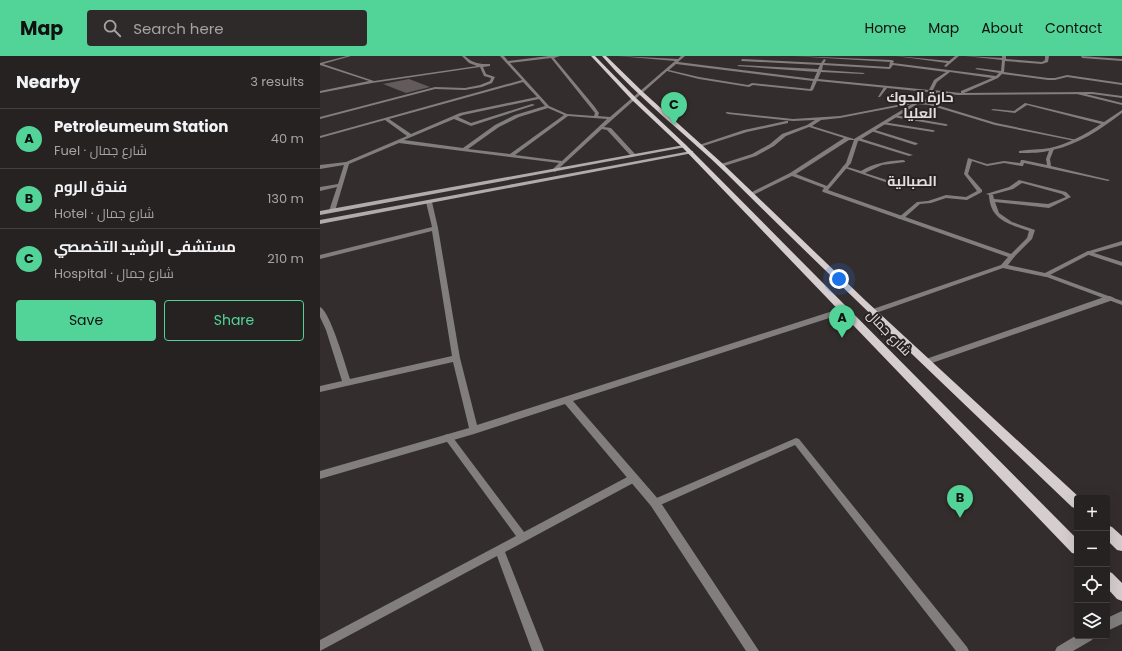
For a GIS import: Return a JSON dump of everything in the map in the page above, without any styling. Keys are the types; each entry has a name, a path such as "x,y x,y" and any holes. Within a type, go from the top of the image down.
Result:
{"main road":[{"name":"شارع جمال","path":"593,56 634,99 687,149 1074,545"},
{"name":"شارع جمال","path":"604,56 641,93 698,146 721,165 863,303 1074,500"},
{"path":"845,310 863,303"},
{"path":"1110,534 1122,545"},
{"path":"1110,581 1122,594"}],"street":[{"path":"502,56 509,62 523,82 548,107 567,115 611,118"},
{"path":"551,56 593,107 597,113 594,117"},
{"path":"509,62 558,56"},
{"path":"620,56 676,61 734,70 930,92 958,94 1092,93 1122,97"},
{"path":"555,170 611,118 683,56"},
{"path":"795,56 892,62 891,64 997,77"},
{"path":"898,56 950,62"},
{"path":"942,70 957,56"},
{"path":"967,56 1004,58 1042,63 1047,61 1047,56"},
{"path":"666,70 698,78 749,86 752,84 811,90 826,57"},
{"path":"1082,57 1122,60"},
{"path":"698,146 746,130 793,120 840,117 958,94 997,77 1003,71 1004,58"},
{"path":"742,60 890,68 891,64"},
{"path":"734,70 739,66 863,73"},
{"path":"977,68 1048,79 1067,76 1122,84"},
{"path":"930,92 935,81 950,71"},
{"path":"320,137 523,82"},
{"path":"320,167 347,163 462,114 541,100"},
{"path":"454,117 471,125 541,100"},
{"path":"873,312 1003,266 1012,256 825,191 848,163 857,140 917,103"},
{"path":"993,110 1015,112 1026,104 1105,124"},
{"path":"462,150 497,126 517,116 548,107"},
{"path":"1021,152 1052,149 1075,140 1105,124 1122,111"},
{"path":"728,113 793,120"},
{"path":"510,156 567,115"},
{"path":"721,165 754,156 772,145 784,135 809,126 820,118"},
{"path":"386,119 411,136"},
{"path":"809,126 857,140"},
{"path":"601,127 609,129 633,155"},
{"path":"751,194 792,174 848,138"},
{"path":"398,141 562,162"},
{"path":"320,213 633,155 687,149"},
{"path":"320,222 429,202 687,149"},
{"path":"332,211 347,163"},
{"path":"792,174 828,188"},
{"path":"320,189 340,185"},
{"path":"429,202 435,228 456,358 474,430"},
{"path":"320,256 435,228"},
{"path":"1003,266 1046,275 1088,253 1122,243"},
{"path":"926,362 1110,298"},
{"path":"320,309 330,330 347,383"},
{"path":"320,475 474,430 845,310"},
{"path":"320,389 456,358"},
{"path":"567,400 655,503 753,651"},
{"path":"1110,623 1122,617"},
{"path":"1061,651 1083,639"}],"lane":[{"path":"350,56 320,64 374,82"},
{"path":"320,118 435,88 449,90 481,86 491,82 493,77 486,75 481,66 470,62 463,56"},
{"path":"320,92 374,82 490,65"},
{"path":"878,96 885,88"},
{"path":"1078,93 1122,104"},
{"path":"917,103 929,104 995,124 1075,140"},
{"path":"894,116 946,125"},
{"path":"883,123 933,132"},
{"path":"872,130 916,144"},
{"path":"857,140 911,155"},
{"path":"1049,167 1048,159 1052,149"},
{"path":"1012,256 1030,238 1032,230 1010,223 997,214 990,195 980,191 966,174 970,159 987,164 1004,162 1021,165 1023,161 1108,180"},
{"path":"861,173 871,166 885,162 902,161"},
{"path":"844,167 891,183"},
{"path":"988,194 1011,188 1021,181 1064,193 1069,197 1049,206 992,200"},
{"path":"901,218 919,203 929,202 946,196 967,199 980,191"},
{"path":"1088,253 1122,264"},
{"path":"1046,275 1122,303"},
{"path":"448,437 523,538"},
{"path":"655,503 796,441 963,651"},
{"path":"320,646 634,478"},
{"path":"500,550 538,651"}],"building":[{"path":"409,79 430,87 406,93 383,84"}],"place":[{"name":"مستشفى الرشيد التخصصي","path":"674,125"},
{"name":"Petroleumeum Station","path":"842,338"},
{"name":"فندق الروم","path":"960,518"}],"district":[{"name":"حارة الحوك العليا","path":"920,106"},
{"name":"الصبالية","path":"912,181"}]}
